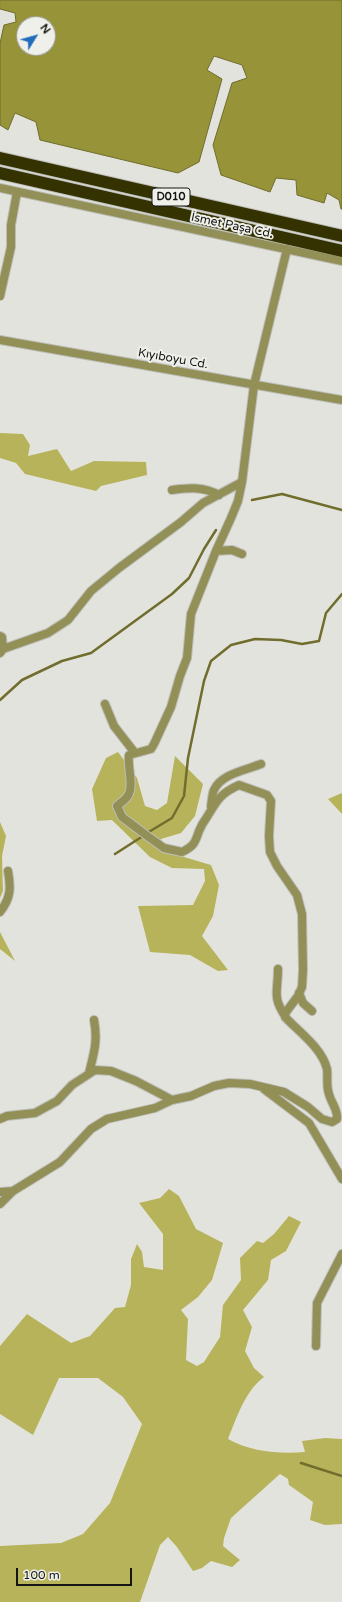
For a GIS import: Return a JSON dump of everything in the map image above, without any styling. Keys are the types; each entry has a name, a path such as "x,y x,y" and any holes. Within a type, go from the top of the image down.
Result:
{"highway":[{"name":"D010","path":"0,158 342,236"},
{"name":"D010","path":"0,173 342,251"}],"street":[{"name":"İsmet Paşa Cd.","path":"0,188 342,261"},
{"path":"0,296 11,247 11,225 17,192"},
{"path":"285,1016 302,987 302,914 297,896 277,866 270,852 269,836 271,801 266,795 240,785 228,790 218,798 199,830 197,839 191,847 182,852 164,848 122,817 117,806 128,796 131,782 128,763 129,755 151,749 171,707 187,658 191,614 238,501 242,482 254,385 287,250"},
{"name":"Kıyıboyu Cd.","path":"0,340 342,400"},
{"path":"0,636 2,637 2,651 48,633 68,620 91,591 181,522 203,503 242,482"},
{"path":"172,490 199,488 210,490 218,495"},
{"path":"216,551 232,550 242,554"},
{"path":"105,704 114,726 135,753"},
{"path":"211,810 214,790 222,780 261,764"},
{"path":"0,912 7,904 10,891 8,871"},
{"path":"0,1204 13,1191 60,1162 90,1128 107,1119 155,1108 172,1100 191,1096 214,1086 229,1083 250,1084 284,1092 308,1107 322,1119 332,1122 337,1119 340,1116 332,1104 328,1092 327,1070 323,1058 285,1016 278,1005 275,996 278,985 278,969"},
{"path":"299,993 303,1002 312,1011"},
{"path":"89,1073 96,1045 94,1020"},
{"path":"0,1119 7,1116 35,1112 57,1101 72,1085 95,1070 112,1071 136,1081 172,1100"},
{"path":"263,1088 309,1123 342,1179"},
{"path":"0,1192 13,1191"},
{"path":"316,1346 317,1303 342,1254"}],"shaded area":[{"path":"0,0 342,0 342,209 339,200 327,193 324,203 297,195 296,180 276,178 270,192 221,175 213,145 232,83 247,78 242,65 214,56 207,70 222,79 199,162 178,173 40,140 36,122 15,113 8,130 0,125 0,43 4,25 16,22 15,13 0,9"},
{"path":"0,433 23,434 30,445 28,456 57,449 71,471 94,461 146,462 147,475 101,486 96,491 25,474 16,463 0,458"},
{"path":"118,752 137,778 145,806 157,810 167,803 175,756 203,784 195,816 181,833 161,839 157,849 211,865 219,885 213,916 202,936 228,970 218,971 190,955 150,952 138,906 193,905 205,881 204,869 172,868 150,857 112,820 97,821 92,789 106,758"},
{"path":"342,793 342,814 328,799"},
{"path":"0,822 6,836 2,856 3,891 0,898"},
{"path":"0,932 15,961 0,949"},
{"path":"169,1189 179,1196 196,1229 223,1243 212,1280 198,1297 181,1310 188,1319 186,1360 197,1366 204,1362 220,1337 223,1305 241,1280 240,1258 257,1241 263,1243 274,1234 289,1216 301,1222 286,1251 271,1260 268,1280 243,1310 252,1327 245,1351 254,1368 264,1377 257,1383 247,1397 238,1413 228,1439 246,1447 285,1453 305,1452 302,1441 325,1438 342,1439 342,1524 325,1525 310,1520 313,1502 289,1485 288,1479 280,1474 231,1518 224,1538 223,1546 240,1560 232,1567 211,1561 202,1568 193,1571 177,1547 168,1537 160,1545 140,1602 0,1602 0,1546 61,1543 83,1534 110,1503 142,1424 123,1397 98,1378 59,1378 33,1435 0,1414 0,1346 27,1314 71,1343 90,1336 115,1308 125,1307 131,1285 131,1259 137,1244 142,1252 144,1267 163,1270 163,1234 139,1203 160,1198"}],"waterway":[{"path":"252,500 282,494 342,510"},
{"path":"0,700 22,680 62,661 91,653 172,594 189,578 216,530"},
{"path":"147,833 172,818 184,796 188,758 204,681 211,661 231,645 255,639 281,640 302,644 319,641 326,613 342,594"},
{"path":"115,854 143,836"},
{"path":"301,1463 342,1476"}]}
